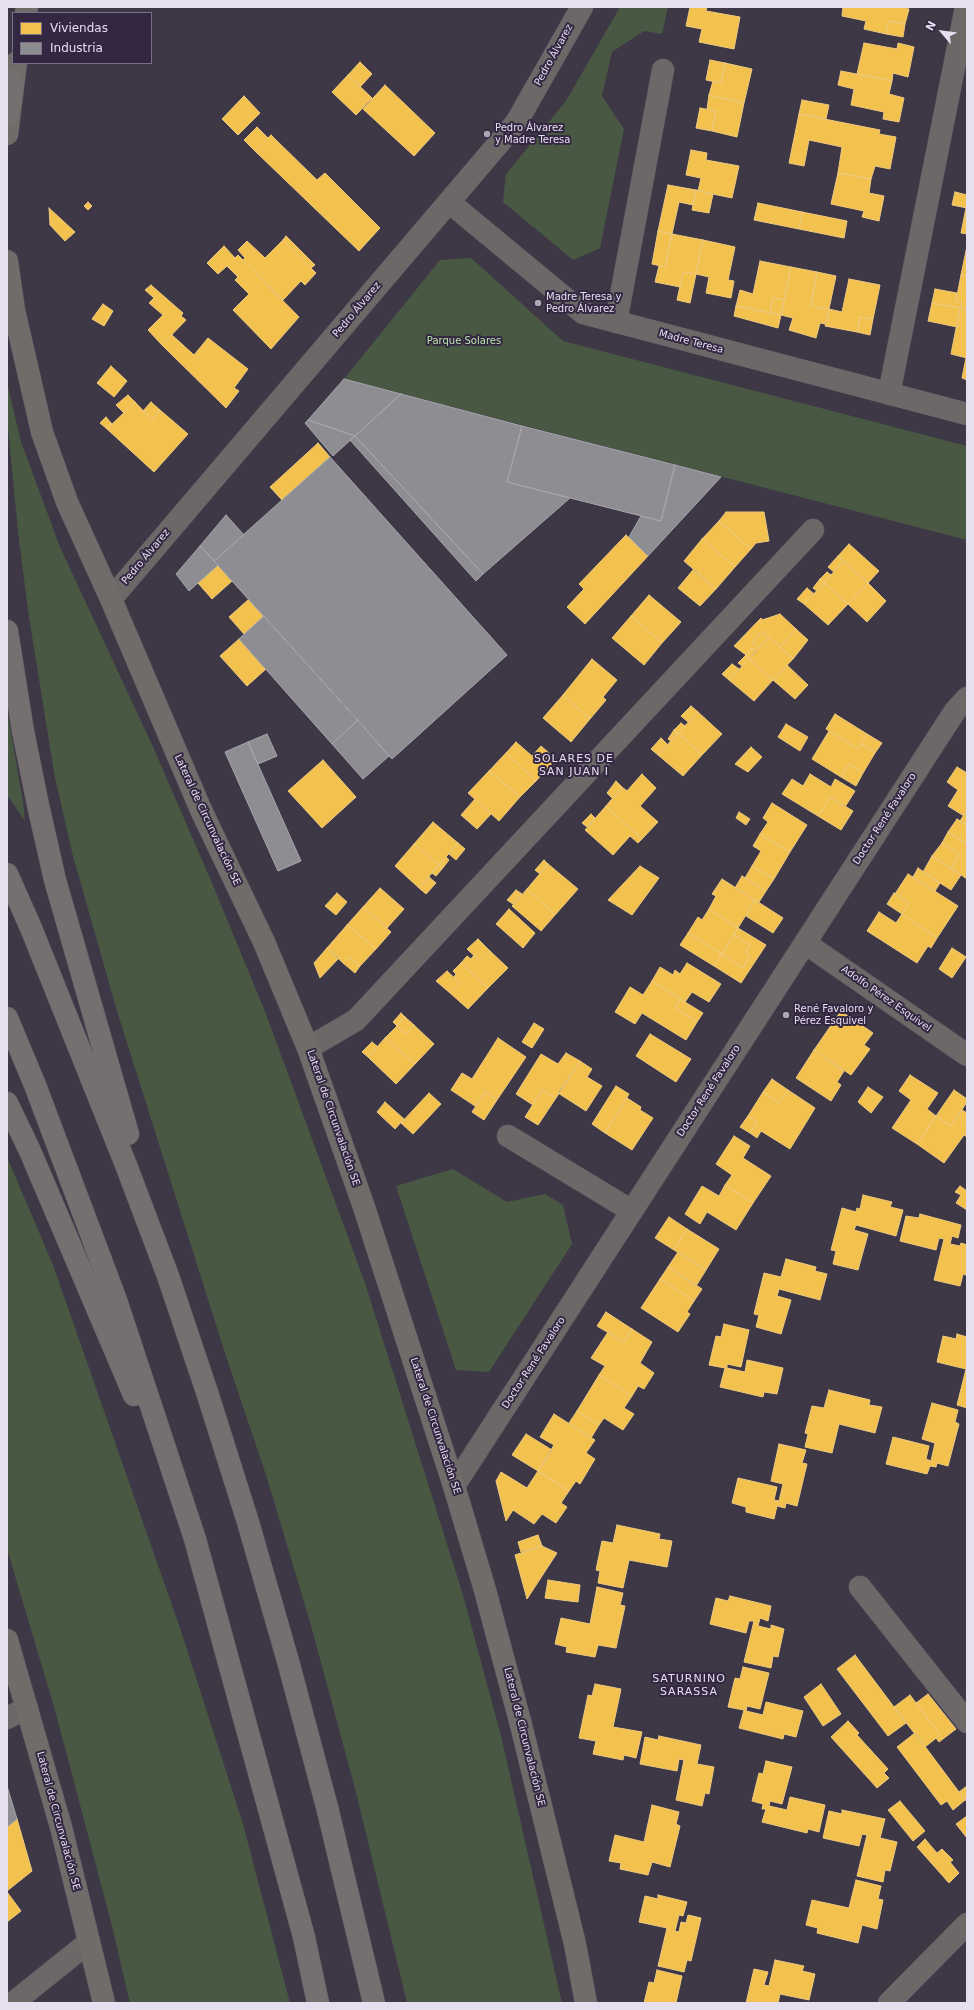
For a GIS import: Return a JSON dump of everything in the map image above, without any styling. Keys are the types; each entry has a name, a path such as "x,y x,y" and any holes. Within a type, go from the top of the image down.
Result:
{"highway":[{"path":"7,116 14,72"},
{"path":"7,631 23,731 38,805 56,880 168,1276 246,1514 288,1661 328,1807 374,2003"},
{"path":"7,874 31,928 84,1060 168,1276"},
{"path":"7,1018 38,1093 116,1300 154,1409 195,1539 302,1930 318,2003"},
{"path":"7,1103 46,1186 195,1539"}],"street":[{"name":"Pedro Álvarez","path":"111,599 516,123 582,7"},
{"path":"889,394 966,7"},
{"path":"616,322 663,70"},
{"path":"7,134 14,72"},
{"name":"Madre Teresa","path":"449,202 583,313 967,414"},
{"name":"Lateral de Circunvalación SE","path":"7,261 14,310 42,432 67,502 111,599 161,720 201,810 264,942 308,1048 364,1207 454,1486 485,1590 520,1721 575,1944 586,2003"},
{"path":"308,1048 356,1020 813,530"},
{"name":"Doctor René Favaloro","path":"454,1486 955,711 967,698"},
{"name":"Adolfo Pérez Esquivel","path":"805,943 967,1055"},
{"path":"508,1136 632,1211"},
{"path":"860,1587 967,1722"},
{"name":"Lateral de Circunvalación SE","path":"7,1640 61,1827 104,2003"},
{"path":"7,1718 27,1708"},
{"path":"889,2003 967,1924"},
{"path":"13,2003 90,1942"}],"green space":[{"path":"620,7 668,7 662,34 644,31 612,52 602,96 624,129 600,248 573,260 503,202 506,174 566,101"},
{"name":"Parque Solares","path":"471,258 563,341 967,446 967,540 344,379 440,260"},
{"path":"7,382 21,442 60,547 154,749 212,883 266,1014 365,1283 463,1595 501,1736 562,2003 407,2003 356,1792 310,1622 267,1478 224,1350 117,1011 73,856 55,778 29,617 19,540 7,419"},
{"path":"7,709 23,802 25,821 7,795"},
{"path":"7,1157 53,1265 180,1628 243,1824 290,2003 130,2003 112,1926 55,1710 7,1549"},
{"path":"453,1169 507,1202 545,1194 563,1205 572,1244 489,1372 456,1370 396,1186"}],"building: Viviendas":[{"path":"690,7 707,7 706,11 740,17 734,49 699,42 702,29 686,26"},
{"path":"843,7 901,7 909,9 905,24 889,21 886,34 864,29 866,21 842,16"},
{"path":"889,21 905,24 903,37 886,34"},
{"path":"864,43 897,49 898,43 914,47 908,77 893,73 892,81 857,74"},
{"path":"710,60 725,63 721,83 706,80"},
{"path":"360,62 372,74 360,87 348,75"},
{"path":"725,63 752,69 744,103 709,95 713,81 721,83"},
{"path":"841,71 892,81 889,94 904,98 899,122 883,119 884,112 851,105 854,89 838,85"},
{"path":"348,75 372,98 356,115 332,92"},
{"path":"385,85 435,133 414,156 363,109"},
{"path":"709,95 744,103 737,137 712,131 716,111 707,109"},
{"path":"244,96 260,113 238,135 222,119"},
{"path":"802,100 829,105 826,119 799,114"},
{"path":"700,108 716,111 712,131 696,128"},
{"path":"799,114 880,130 879,134 896,137 890,169 875,166 871,179 838,173 842,147 809,140 804,166 789,163"},
{"path":"257,127 268,138 255,151 244,140"},
{"path":"271,135 317,180 325,173 380,228 359,251 255,151"},
{"path":"691,150 707,153 706,160 739,166 732,198 698,191 701,178 686,175"},
{"path":"838,173 871,179 869,193 884,196 879,221 862,217 864,211 831,204"},
{"path":"668,185 696,190 693,205 679,202 672,234 658,231"},
{"path":"696,190 713,194 709,213 692,210"},
{"path":"955,192 967,195 967,208 952,205"},
{"path":"88,202 92,206 88,210 84,206"},
{"path":"758,203 802,212 799,229 754,220"},
{"path":"49,208 75,232 65,241 50,225"},
{"path":"967,208 967,234 961,233"},
{"path":"802,212 847,221 844,238 799,229"},
{"path":"658,231 672,234 665,267 652,264"},
{"path":"672,234 703,240 696,274 683,272 680,287 655,282 659,266 665,267"},
{"path":"286,236 315,265 311,268 283,240"},
{"path":"283,240 316,273 305,285 301,281 283,300 243,260 245,258 238,250 247,241 265,258"},
{"path":"703,240 735,247 728,280 734,281 731,298 706,293 709,277 696,274"},
{"path":"224,246 235,258 238,255 299,317 271,349 233,310 249,294 235,280 238,277 227,266 218,274 207,263"},
{"path":"967,246 967,276 961,275"},
{"path":"760,261 791,267 784,300 773,298 770,313 736,306 740,290 753,294"},
{"path":"791,267 817,272 811,306 829,309 826,324 820,323 816,338 789,330 793,318 781,315"},
{"path":"683,272 696,274 690,303 677,300"},
{"path":"817,272 836,276 829,309 811,306"},
{"path":"961,275 967,276 967,310 960,308 962,303 956,301"},
{"path":"849,279 880,285 873,319 860,317 857,332 825,326 829,309 842,312"},
{"path":"151,285 183,313 181,316 186,320 162,345 148,330 163,315 149,303 154,298 145,290"},
{"path":"935,289 957,293 956,301 962,303 960,308 932,303"},
{"path":"773,298 784,300 781,315 770,313"},
{"path":"932,303 960,308 957,327 928,321"},
{"path":"103,304 113,311 104,326 92,319"},
{"path":"736,306 781,315 778,328 734,316"},
{"path":"960,308 967,310 967,358 951,354"},
{"path":"860,317 873,319 870,335 857,332"},
{"path":"172,335 194,355 208,338 248,369 234,388 239,391 226,408 162,345"},
{"path":"967,358 967,380 962,378"},
{"path":"111,366 127,381 114,397 97,383"},
{"path":"128,395 135,402 124,413 116,405"},
{"path":"135,402 152,420 160,410 188,434 154,472 107,429"},
{"path":"151,402 160,410 152,420 143,411"},
{"path":"106,417 112,424 107,429 100,423"},
{"path":"318,443 330,457 282,500 270,487"},
{"path":"726,512 764,512 769,541 756,543 751,549 719,521"},
{"path":"719,521 751,549 735,567 702,539"},
{"path":"626,535 648,556 585,624 567,607 584,589 579,584"},
{"path":"702,539 735,567 716,589 684,561"},
{"path":"849,544 879,571 868,583 838,556"},
{"path":"838,556 843,561 834,572 828,567"},
{"path":"843,561 868,583 848,604 824,583"},
{"path":"218,565 232,581 212,599 198,583"},
{"path":"693,570 716,589 700,606 678,588"},
{"path":"827,572 831,575 824,583 820,579"},
{"path":"820,579 824,583 817,591 813,588"},
{"path":"824,583 848,604 828,625 804,604"},
{"path":"868,583 886,601 867,622 848,604"},
{"path":"807,588 814,594 804,604 797,599"},
{"path":"649,595 681,622 662,643 631,616"},
{"path":"249,599 264,616 244,634 229,617"},
{"path":"780,614 796,629 780,647 762,631 752,642 759,648 755,651 752,648 746,655 734,646 761,618 762,620"},
{"path":"631,616 662,643 644,665 612,638"},
{"path":"796,629 808,640 793,659 780,647"},
{"path":"762,631 769,637 759,648 752,642"},
{"path":"769,637 793,659 773,680 749,659"},
{"path":"239,639 266,669 247,686 220,656"},
{"path":"752,648 755,651 749,659 746,655"},
{"path":"746,655 749,659 742,666 738,663"},
{"path":"592,659 617,680 603,697 606,700 590,719 563,695"},
{"path":"749,659 773,680 754,701 729,680"},
{"path":"732,664 739,669 729,680 722,674"},
{"path":"787,665 808,685 795,699 773,680"},
{"path":"563,695 590,719 571,742 543,718"},
{"path":"691,706 698,712 688,722 681,716"},
{"path":"698,712 722,734 702,755 678,733"},
{"path":"835,714 867,734 858,749 826,729"},
{"path":"681,723 685,726 678,733 674,730"},
{"path":"786,724 808,737 800,751 778,737"},
{"path":"674,730 678,733 671,741 668,739"},
{"path":"829,731 858,749 861,744 875,753 863,773 849,764 841,777 812,759"},
{"path":"678,733 702,755 683,776 658,755"},
{"path":"867,734 882,743 875,753 861,744"},
{"path":"661,738 668,745 658,755 651,749"},
{"path":"516,742 532,756 541,746 556,759 536,781 506,753"},
{"path":"751,747 762,757 748,772 735,764"},
{"path":"506,753 536,781 520,797 489,771"},
{"path":"323,760 356,797 322,828 288,791"},
{"path":"849,764 863,773 856,786 841,777"},
{"path":"957,767 967,773 967,810 964,816 948,806 958,790 947,782"},
{"path":"489,771 520,797 499,821 468,793"},
{"path":"642,774 656,788 640,806 658,822 642,839 606,806 622,787 627,791"},
{"path":"810,774 831,787 835,779 855,791 845,807 830,797 818,816 782,794 792,779 803,786"},
{"path":"616,781 622,787 612,798 607,793"},
{"path":"830,797 853,811 841,830 818,816"},
{"path":"475,799 491,814 477,829 461,815"},
{"path":"772,803 807,825 790,852 760,834 768,822 763,818"},
{"path":"606,806 642,839 638,843 630,836 613,855 585,830"},
{"path":"967,810 967,825 960,821"},
{"path":"739,812 750,819 746,825 736,818"},
{"path":"591,814 595,818 587,827 582,823"},
{"path":"957,819 967,825 967,844 948,832"},
{"path":"433,822 458,843 439,865 414,844"},
{"path":"948,832 967,844 967,879 951,868 959,854 942,843"},
{"path":"760,834 790,852 774,879 752,866 761,851 753,846"},
{"path":"458,843 465,849 456,860 449,854"},
{"path":"942,843 959,854 951,868 932,856"},
{"path":"414,844 439,865 419,888 395,866"},
{"path":"932,856 961,875 951,890 923,872"},
{"path":"446,857 449,860 442,869 439,865"},
{"path":"544,860 548,864 540,874 535,870"},
{"path":"548,864 578,889 555,915 527,889"},
{"path":"439,865 442,869 436,876 432,873"},
{"path":"640,866 659,878 632,915 608,900"},
{"path":"752,866 774,879 766,891 745,878"},
{"path":"918,868 940,883 935,891 913,877"},
{"path":"908,874 958,906 937,938 902,914 909,903 895,894"},
{"path":"742,876 766,891 759,902 735,888"},
{"path":"429,877 436,883 426,894 419,888"},
{"path":"722,879 755,900 738,928 709,909 716,896 712,894"},
{"path":"380,888 404,909 387,928 363,907"},
{"path":"527,889 555,915 541,931 512,906"},
{"path":"516,890 522,894 513,904 507,900"},
{"path":"337,893 347,902 336,915 325,906"},
{"path":"894,893 909,903 902,914 887,904"},
{"path":"755,900 783,918 773,933 746,916"},
{"path":"363,907 391,932 376,949 347,925"},
{"path":"509,909 535,933 523,948 496,924"},
{"path":"709,909 738,928 722,954 688,933 698,917 702,920"},
{"path":"879,912 896,923 902,914 937,938 931,948 928,946 917,963 867,931"},
{"path":"347,925 376,949 360,966 349,957 343,963 327,948"},
{"path":"738,928 766,945 741,983 714,966 722,954 743,968 750,956 745,953 750,945 734,935"},
{"path":"688,933 722,954 714,966 680,945"},
{"path":"734,935 750,945 745,953 750,956 743,968 722,954"},
{"path":"478,939 490,951 480,961 467,949"},
{"path":"327,948 339,958 320,978 314,963"},
{"path":"952,948 966,957 952,978 939,969"},
{"path":"490,951 508,968 488,988 461,963 467,956 471,959 474,955 480,961"},
{"path":"349,957 360,966 355,973 343,963"},
{"path":"461,963 488,988 468,1009 450,993 460,983 454,977 456,974 453,971"},
{"path":"687,963 721,984 709,1002 692,992 685,1002 652,981 660,967 673,975 675,970 680,974"},
{"path":"447,971 460,983 450,993 436,981"},
{"path":"652,981 680,999 675,1008 697,1022 686,1040 642,1013 635,1024 615,1012 630,987 643,995"},
{"path":"680,999 703,1013 697,1022 675,1008"},
{"path":"841,1011 873,1033 864,1045 870,1049 851,1075 814,1050"},
{"path":"401,1013 405,1017 397,1026 393,1022"},
{"path":"405,1017 414,1025 406,1034 397,1026"},
{"path":"534,1023 544,1029 532,1048 522,1042"},
{"path":"414,1025 434,1044 415,1064 385,1038 397,1026 406,1034"},
{"path":"650,1034 691,1059 676,1082 636,1056"},
{"path":"385,1038 415,1064 396,1084 368,1057"},
{"path":"498,1038 526,1057 497,1100 485,1092 475,1106 451,1090 462,1073 472,1079"},
{"path":"372,1042 378,1047 368,1057 362,1052"},
{"path":"814,1050 844,1071 837,1082 841,1085 831,1101 796,1078"},
{"path":"566,1053 580,1061 556,1098 542,1090 533,1105 516,1094 541,1054 558,1064"},
{"path":"580,1061 592,1069 587,1077 602,1086 586,1111 558,1093"},
{"path":"910,1075 938,1093 927,1109 936,1116 917,1144 892,1128 911,1100 899,1091"},
{"path":"772,1079 788,1090 779,1103 763,1092"},
{"path":"616,1086 629,1094 605,1133 592,1124"},
{"path":"868,1087 883,1097 871,1113 858,1102"},
{"path":"542,1090 556,1098 538,1125 525,1117"},
{"path":"788,1090 815,1108 790,1149 761,1131 757,1138 750,1133 757,1122 748,1116 763,1092 779,1103"},
{"path":"954,1090 967,1099 967,1102 951,1126 936,1116"},
{"path":"485,1092 497,1100 484,1120 472,1112"},
{"path":"429,1093 441,1104 413,1134 401,1123"},
{"path":"627,1098 641,1107 640,1110 653,1118 632,1150 605,1133"},
{"path":"385,1102 404,1119 395,1129 377,1112"},
{"path":"962,1110 967,1113 967,1137 964,1135 944,1163 917,1144 936,1116 951,1126"},
{"path":"748,1116 757,1122 750,1133 740,1127"},
{"path":"734,1136 750,1146 743,1158 771,1176 753,1203 725,1185 732,1175 716,1164"},
{"path":"725,1185 753,1203 736,1230 707,1212 700,1224 685,1214 702,1186 719,1196"},
{"path":"960,1186 967,1191 967,1210 956,1203 961,1195 955,1192"},
{"path":"863,1195 892,1202 890,1207 903,1210 896,1236 856,1225 854,1230 868,1234 858,1270 833,1264 836,1251 831,1250 842,1208 856,1212 857,1208 860,1209"},
{"path":"920,1214 961,1225 958,1238 952,1236 950,1244 960,1246 961,1243 967,1245 967,1271 966,1275 963,1274 960,1286 934,1280 944,1239 939,1238 936,1250 900,1241 906,1216 919,1218"},
{"path":"669,1217 687,1229 674,1250 655,1238"},
{"path":"687,1229 719,1249 706,1270 674,1250"},
{"path":"678,1252 706,1270 696,1286 668,1267"},
{"path":"786,1259 816,1267 815,1271 827,1274 820,1300 779,1289 777,1296 791,1300 781,1334 756,1327 759,1315 754,1314 764,1273 781,1277"},
{"path":"668,1267 702,1289 694,1301 660,1279"},
{"path":"660,1279 694,1301 687,1312 690,1314 678,1332 641,1308"},
{"path":"606,1312 632,1329 624,1342 597,1326"},
{"path":"724,1324 749,1330 741,1367 727,1364 727,1368 745,1372 747,1360 783,1368 777,1394 764,1392 763,1397 720,1387 725,1368 709,1365 716,1336 721,1337"},
{"path":"632,1329 652,1342 640,1363 654,1373 644,1389 638,1386 632,1396 599,1375 605,1366 591,1358 608,1332 624,1342"},
{"path":"957,1334 967,1337 967,1408 957,1405 966,1369 937,1362 943,1336 956,1339"},
{"path":"599,1375 632,1396 624,1408 634,1414 623,1430 604,1418 599,1425 577,1411"},
{"path":"829,1390 870,1400 869,1405 882,1407 875,1433 839,1424 832,1453 805,1447 808,1434 805,1433 812,1406 824,1408"},
{"path":"932,1403 958,1410 955,1422 959,1424 948,1466 937,1463 936,1467 930,1466 927,1474 886,1464 893,1437 929,1446 926,1459 931,1461 935,1443 922,1439"},
{"path":"577,1411 599,1425 591,1438 569,1423"},
{"path":"554,1414 595,1440 586,1453 595,1459 580,1484 576,1481 569,1491 538,1471 554,1445 540,1437"},
{"path":"526,1434 552,1450 538,1471 512,1455"},
{"path":"779,1444 806,1450 802,1463 807,1464 797,1506 786,1503 785,1508 777,1506 774,1519 746,1512 746,1507 732,1503 738,1478 777,1487 774,1500 779,1501 783,1484 771,1481"},
{"path":"538,1471 569,1491 561,1503 567,1507 556,1523 542,1514 534,1524 513,1510 506,1521 496,1481 501,1472 527,1488"},
{"path":"617,1525 660,1534 659,1539 672,1541 667,1567 629,1560 623,1588 598,1583 600,1571 596,1570 602,1541 613,1543"},
{"path":"538,1535 542,1546 521,1552 518,1542"},
{"path":"542,1546 557,1553 527,1599 515,1555"},
{"path":"548,1580 580,1585 578,1602 545,1598"},
{"path":"597,1587 623,1593 620,1605 625,1606 616,1648 598,1645 595,1657 566,1652 567,1647 555,1644 561,1618 590,1624"},
{"path":"730,1596 771,1606 768,1621 760,1618 758,1626 771,1629 771,1625 784,1629 778,1657 773,1656 771,1668 744,1662 754,1621 749,1621 746,1633 710,1624 716,1598 728,1601"},
{"path":"855,1655 906,1723 888,1736 837,1669"},
{"path":"743,1667 769,1673 760,1709 747,1706 746,1711 763,1715 766,1702 803,1711 796,1737 784,1734 783,1739 739,1728 744,1710 728,1707 735,1678 740,1679"},
{"path":"595,1684 621,1689 613,1727 642,1732 636,1758 624,1755 623,1760 593,1754 596,1741 579,1738 588,1695 592,1696"},
{"path":"821,1684 841,1714 823,1726 804,1697"},
{"path":"928,1694 956,1729 939,1742 936,1738 940,1735 916,1703"},
{"path":"910,1695 940,1735 925,1747 894,1707"},
{"path":"848,1721 859,1733 857,1735 888,1769 884,1773 889,1778 877,1788 831,1737"},
{"path":"915,1733 965,1800 953,1810 947,1801 941,1805 897,1747"},
{"path":"659,1736 701,1745 697,1764 714,1767 709,1794 705,1793 702,1806 676,1800 684,1760 679,1759 677,1771 640,1764 645,1737 658,1740"},
{"path":"766,1761 792,1767 782,1804 770,1801 769,1806 787,1810 790,1797 825,1805 819,1832 808,1829 807,1833 762,1822 766,1809 762,1809 763,1804 752,1801 759,1773 763,1774"},
{"path":"967,1786 967,1802 959,1792"},
{"path":"900,1801 925,1831 913,1841 888,1810"},
{"path":"652,1805 679,1812 676,1824 680,1826 670,1867 652,1862 648,1875 620,1869 621,1863 609,1861 615,1835 644,1842"},
{"path":"842,1810 885,1819 880,1838 897,1842 890,1871 885,1870 883,1882 857,1876 867,1835 862,1834 859,1846 823,1838 829,1811 842,1814"},
{"path":"967,1816 967,1838 956,1824"},
{"path":"17,1819 32,1871 7,1891 7,1827"},
{"path":"925,1839 937,1853 942,1849 953,1860 950,1862 959,1873 949,1883 917,1847"},
{"path":"856,1880 881,1886 878,1899 883,1900 877,1929 862,1925 858,1943 817,1933 818,1928 806,1925 812,1900 849,1908"},
{"path":"7,1892 21,1911 7,1922"},
{"path":"658,1895 687,1902 683,1916 679,1915 675,1931 679,1932 681,1922 686,1923 688,1915 701,1918 691,1961 687,1960 684,1972 658,1966 667,1928 639,1922 645,1896 658,1899"},
{"path":"775,1960 804,1966 802,1971 815,1974 809,2000 780,1994 778,2003 746,2003 754,1969 768,1972 764,1985 769,1986"},
{"path":"657,1970 682,1976 676,2003 644,2003 649,1982 654,1983"}],"building: Industria":[{"path":"344,379 401,394 355,436 308,420"},
{"path":"401,394 522,426 507,482 570,498 483,574 355,436"},
{"path":"308,420 355,436 333,456 305,423"},
{"path":"522,426 675,465 661,521 507,482"},
{"path":"355,436 483,574 476,581 350,440"},
{"path":"330,457 507,655 392,759 214,561"},
{"path":"675,465 721,477 648,556 629,537 641,516 661,521"},
{"path":"226,515 244,535 214,561 200,546"},
{"path":"200,546 218,565 189,591 176,574"},
{"path":"264,616 358,720 332,744 239,639"},
{"path":"358,720 389,756 363,779 332,744"},
{"path":"267,734 277,756 258,764 248,742"},
{"path":"248,742 301,861 278,871 225,752"},
{"path":"7,1786 17,1819 7,1827"}],"place":[{"name":"Pedro Álvarez y Madre Teresa","path":"487,134"},
{"name":"Madre Teresa y Pedro Álvarez","path":"538,303"},
{"name":"René Favaloro y Pérez Esquivel","path":"786,1015"}],"district":[{"name":"SOLARES DE SAN JUAN I","path":"574,765"},
{"name":"SATURNINO SARASSA","path":"689,1685"}]}
